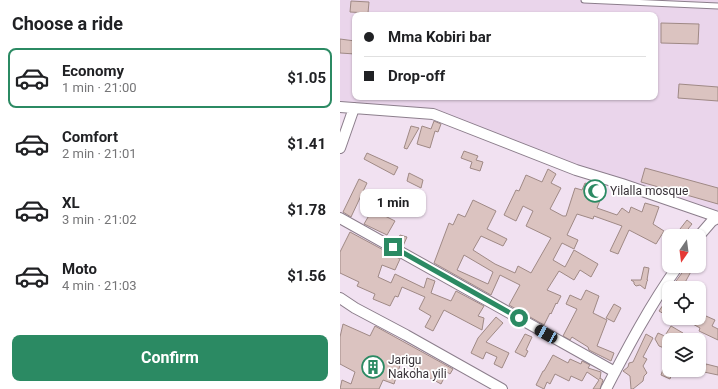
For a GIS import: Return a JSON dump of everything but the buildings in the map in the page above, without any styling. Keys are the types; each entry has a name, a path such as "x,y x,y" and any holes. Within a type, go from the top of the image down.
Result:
{"street":[{"path":"340,107 433,114 576,170 718,217"},
{"path":"340,148 344,126 354,108"},
{"path":"705,229 718,217"},
{"path":"340,218 615,372"},
{"path":"606,389 666,282 673,273"},
{"path":"340,298 355,308 502,389"}],"lane":[{"path":"584,0 718,6"}],"shaded area":[{"path":"340,0 718,0 718,213 431,117 340,110"}],"place":[{"name":"Yilalla mosque","path":"595,191"},
{"name":"Jarigu Nakoha yili","path":"373,367"}],"route":[{"path":"393,247 436,273 519,318"}]}
